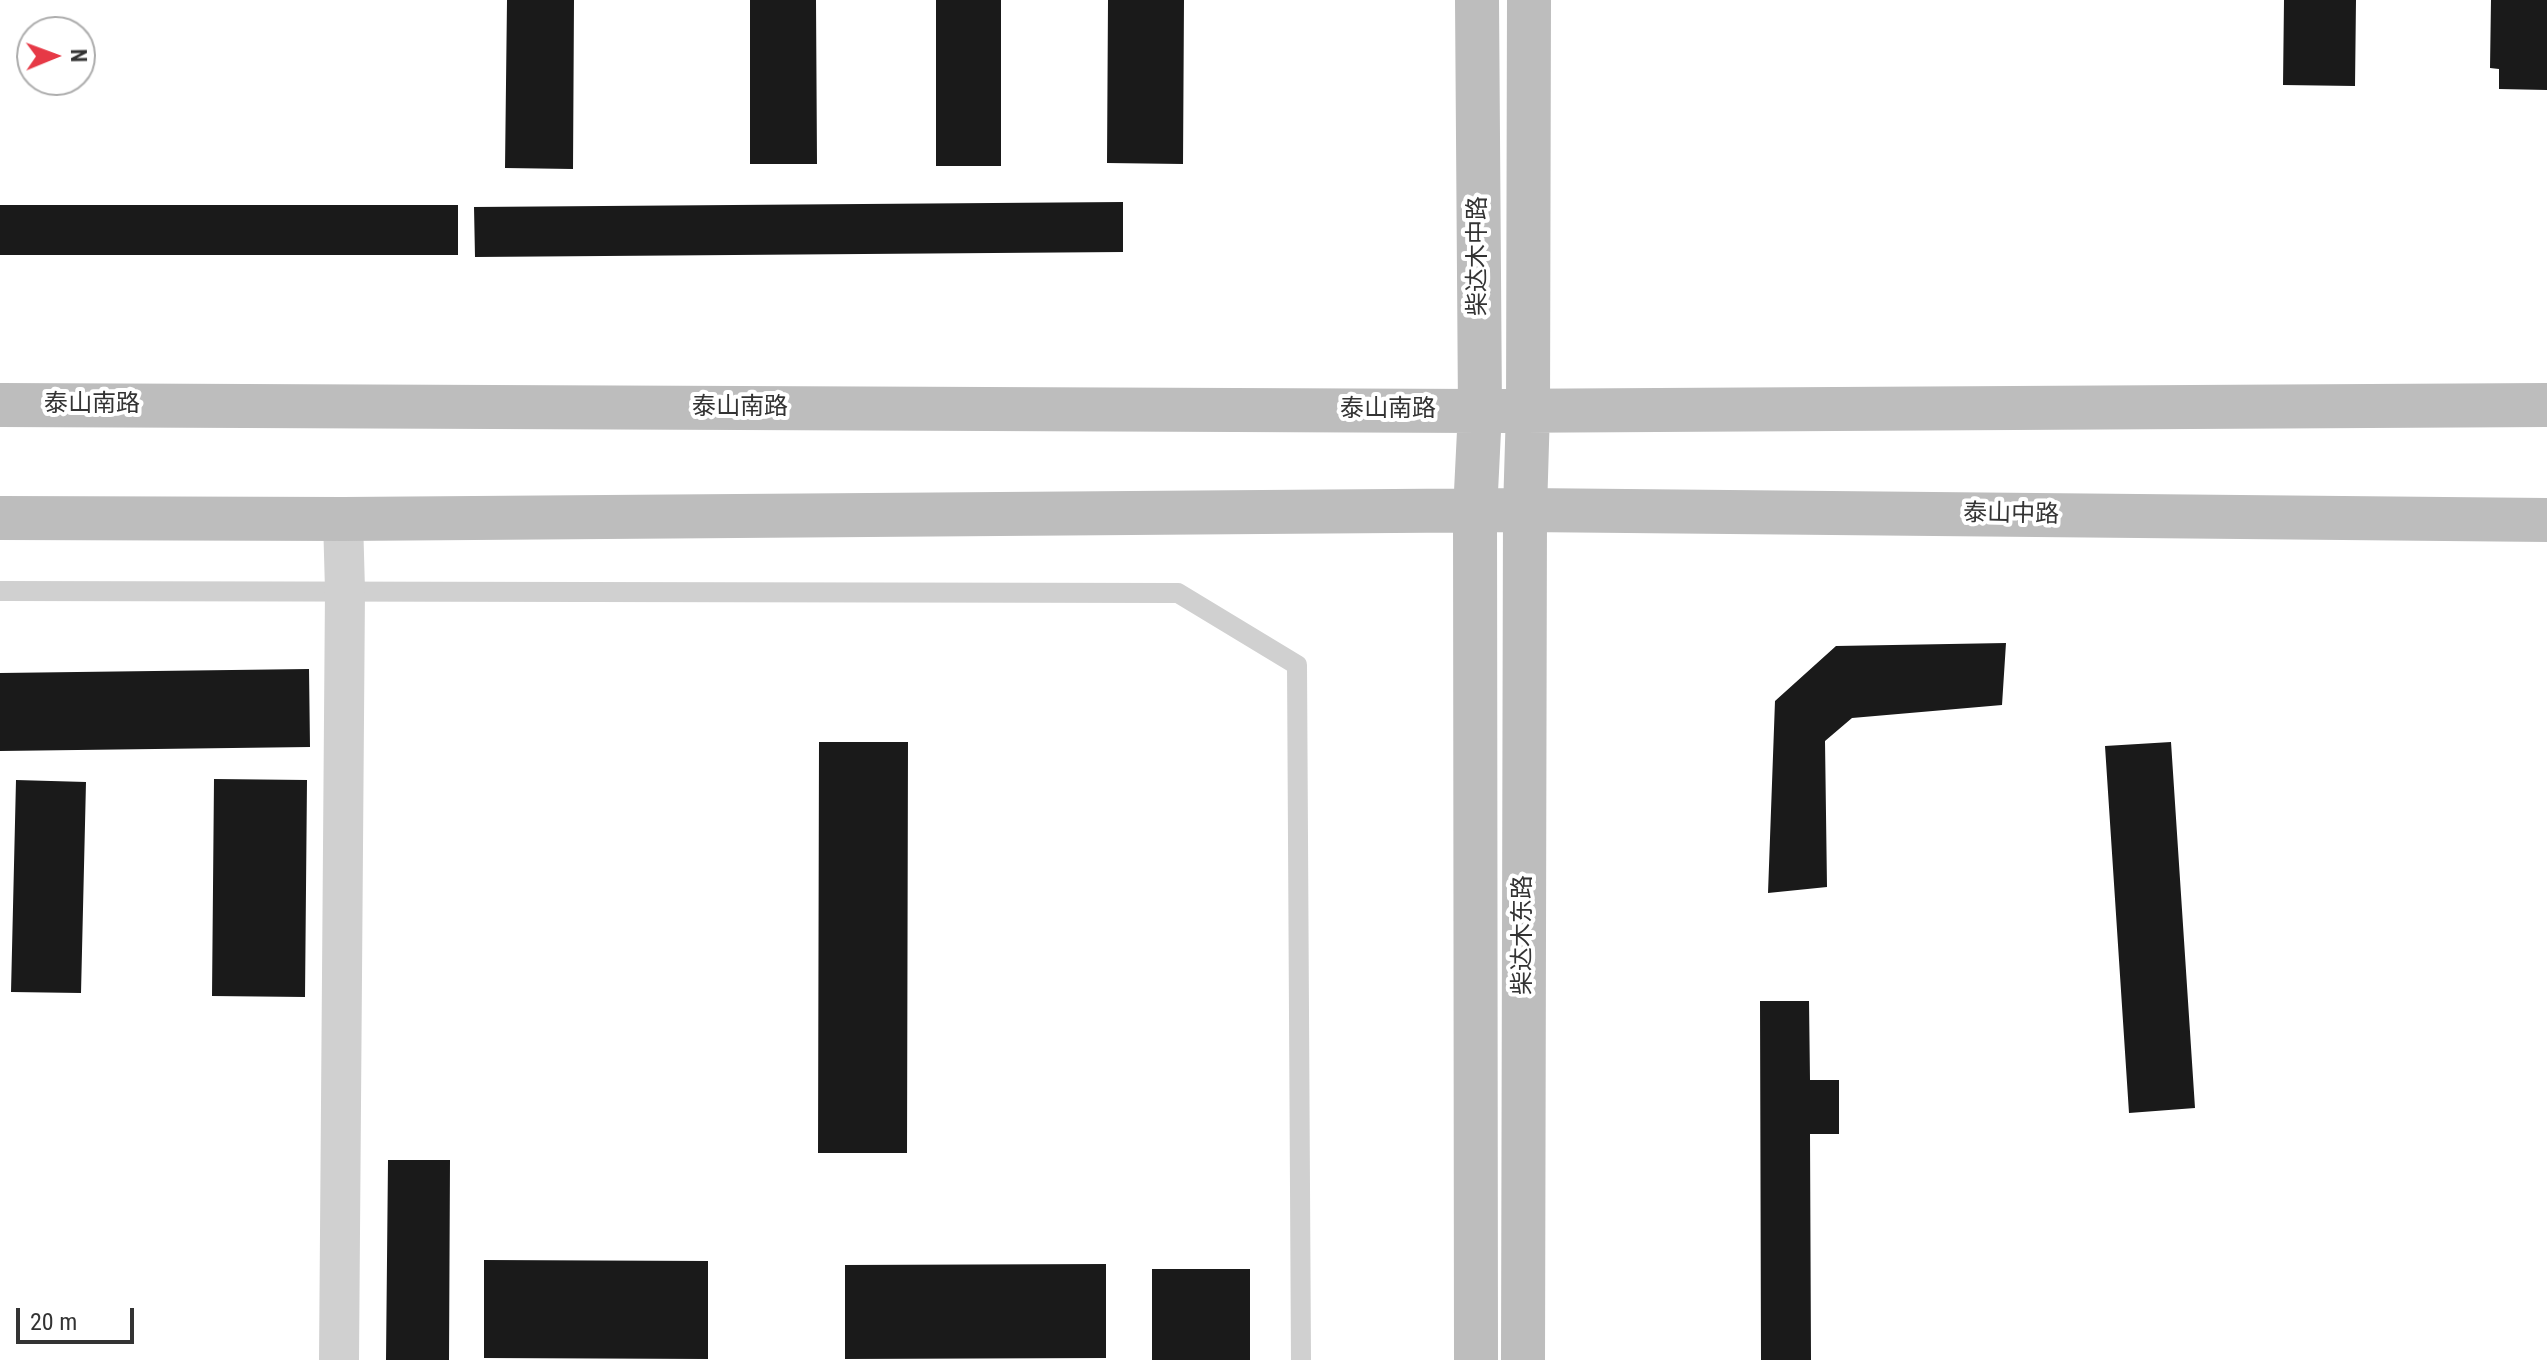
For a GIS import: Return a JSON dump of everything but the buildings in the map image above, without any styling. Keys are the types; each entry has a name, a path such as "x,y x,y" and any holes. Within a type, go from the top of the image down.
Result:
{"street":[{"name":"柴达木中路","path":"1475,512 1480,411 1477,0"},
{"name":"柴达木中路","path":"1525,510 1529,0"},
{"name":"泰山南路","path":"0,405 1480,411"},
{"path":"1480,411 2547,405"},
{"name":"柴达木东路","path":"1523,1360 1525,510"},
{"path":"0,518 1475,512"},
{"name":"泰山中路","path":"1475,512 2547,520"},
{"name":"柴达木东路","path":"1475,512 1476,1360"},
{"path":"339,1360 343,519"}],"lane":[{"path":"0,591 1178,593 1297,665 1301,1360"}]}
